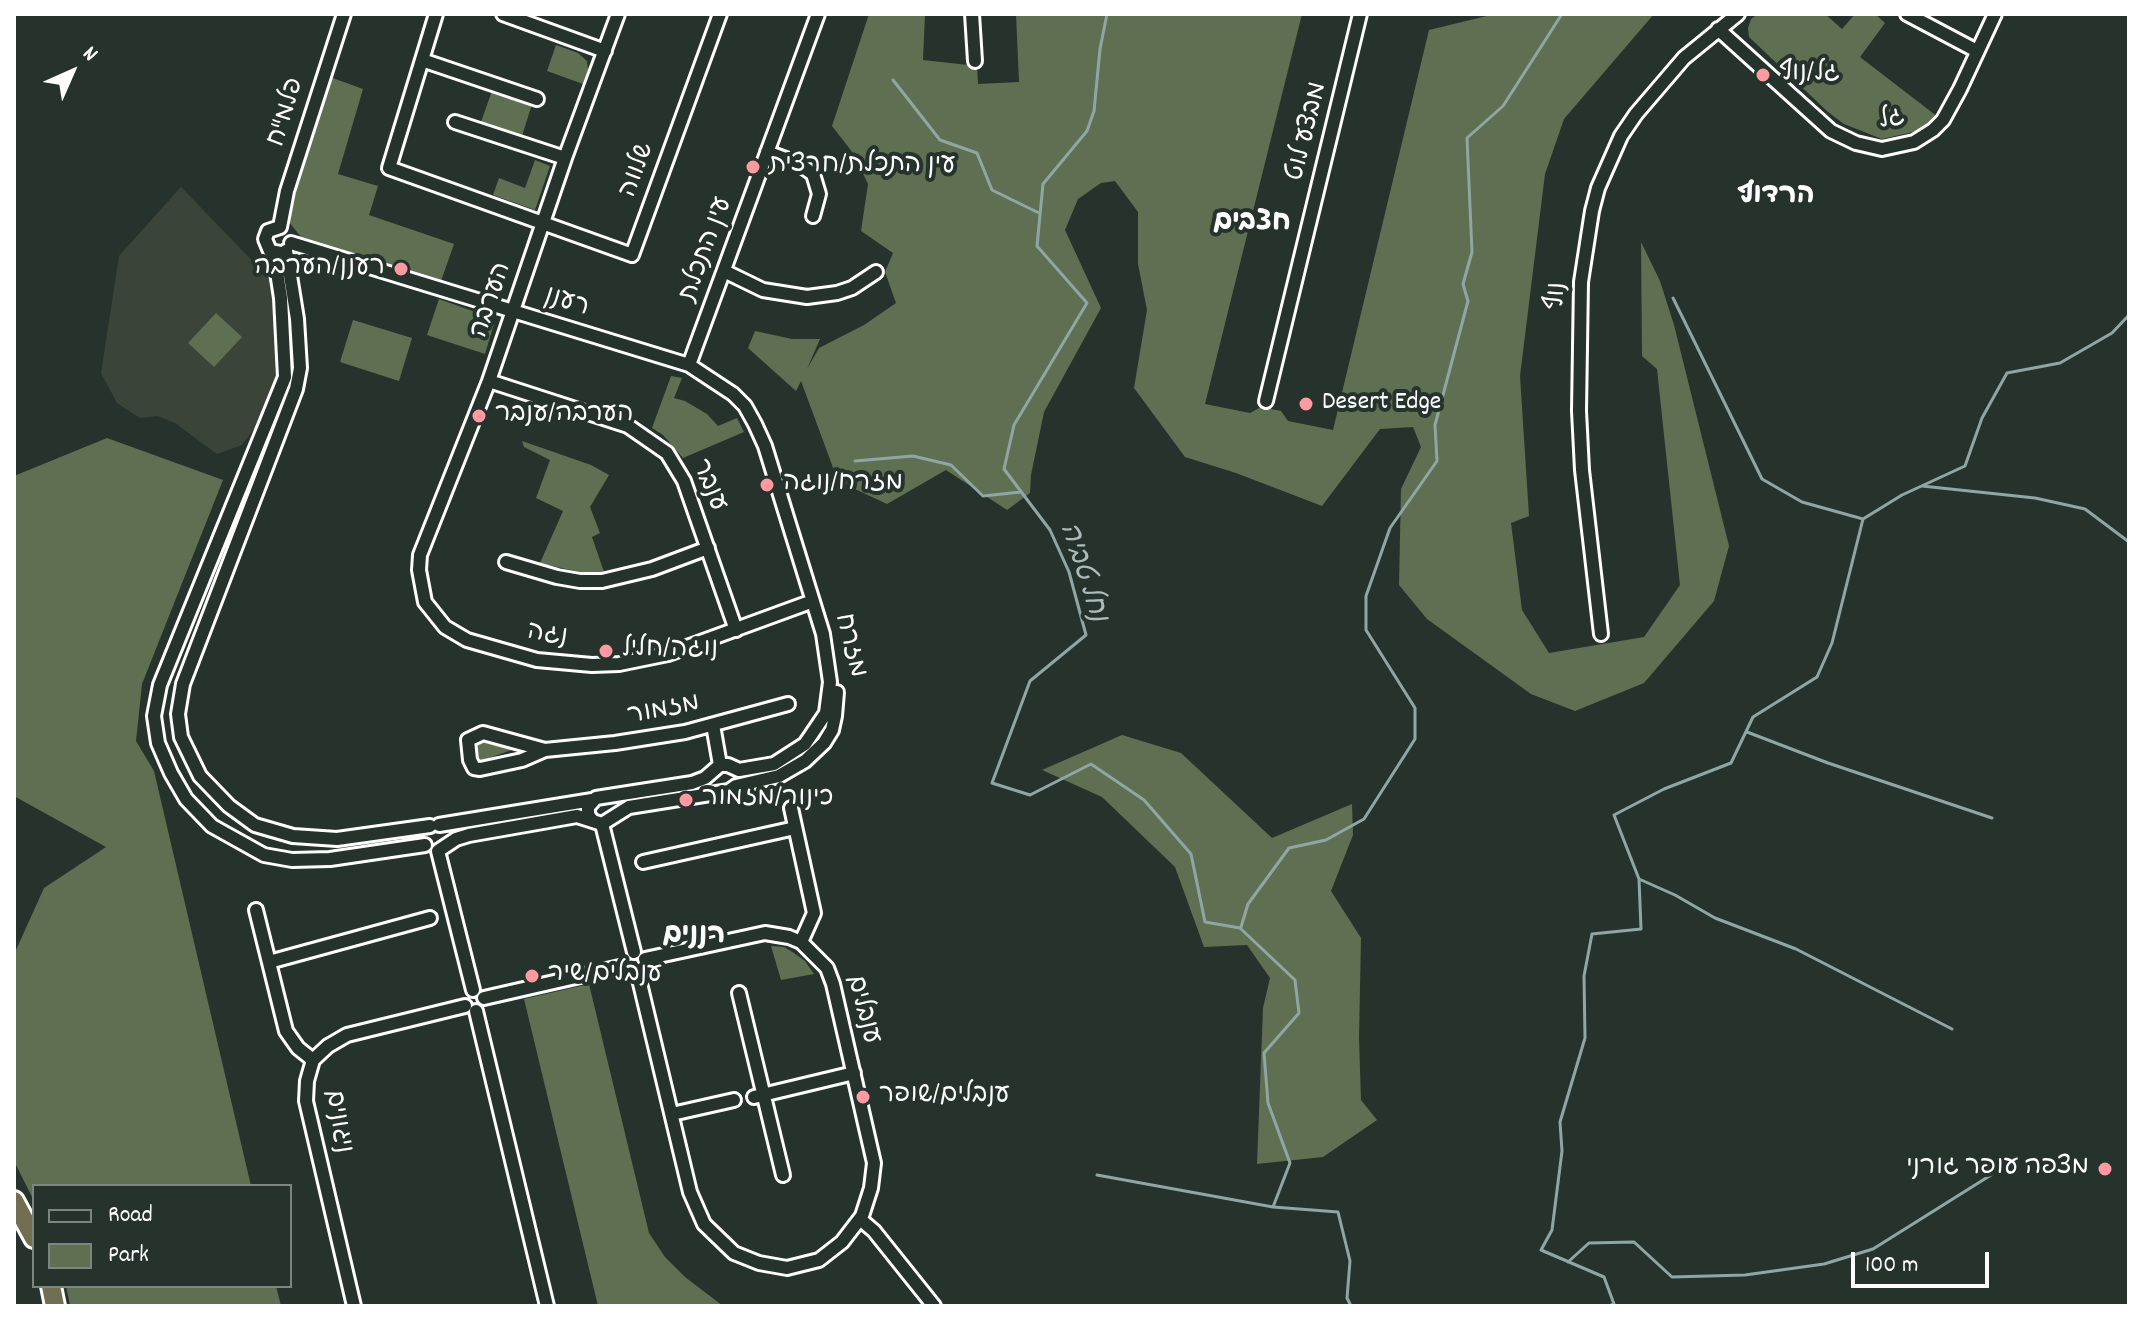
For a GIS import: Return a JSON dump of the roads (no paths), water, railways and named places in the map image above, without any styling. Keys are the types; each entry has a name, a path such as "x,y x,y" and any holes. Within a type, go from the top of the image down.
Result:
{"highway":[{"path":"14,1201 32,1234"}],"street":[{"name":"פלמ\"ח","path":"280,227 287,191 344,14"},
{"path":"436,14 389,168 542,223"},
{"path":"503,14 605,51"},
{"name":"הערבה","path":"425,602 419,570 420,555 489,381 618,14"},
{"name":"שלווה","path":"542,223 632,255 720,14"},
{"name":"עין התכלת","path":"689,365 818,14"},
{"path":"972,14 975,61"},
{"name":"מבצע לוט","path":"1266,401 1360,14"},
{"name":"נוף","path":"1601,634 1580,443 1579,318 1587,233 1598,188 1621,136 1668,74 1738,14"},
{"path":"1907,14 1977,51"},
{"name":"גל","path":"1718,29 1831,131 1856,143 1882,149 1914,142 1943,120 1995,14"},
{"path":"422,60 537,99"},
{"path":"455,122 565,158"},
{"path":"767,152 799,164 813,174 819,194 813,216"},
{"path":"284,249 267,247 265,239 272,228 280,227 290,235 284,249 281,298 285,377 160,685 154,716 158,743 186,799 212,826 264,855 292,860 330,859 425,845"},
{"path":"284,249 297,319 300,368 296,389 183,684 178,714 181,737 190,760 214,791 242,817 272,831 337,839 692,783 728,765 738,777 736,786 729,791 635,806 602,821 577,816 469,835 443,849 431,850 425,845 423,836 434,826"},
{"name":"רענן","path":"284,249 513,311 689,365"},
{"path":"724,271 763,290 807,297 852,288 876,272"},
{"name":"מזרח","path":"689,365 733,394 745,406 755,424 833,656 837,677 832,730 814,754 779,776 736,786"},
{"name":"ענבר","path":"489,381 628,426 656,444 677,467 736,630"},
{"path":"506,562 557,577 602,581 652,569 708,548"},
{"name":"מזרח","path":"734,769 760,768 786,758 813,735 826,713 829,660 813,601"},
{"name":"נגה","path":"425,602 445,627 467,640 513,654 567,664 619,664 668,654 813,601"},
{"name":"מזמור","path":"545,750 483,733 468,740 470,760 474,768 480,769 522,760 545,750 658,737 788,704"},
{"path":"713,725 717,768 712,783 721,791"},
{"path":"598,799 614,806 602,821"},
{"path":"598,799 587,811 602,821 640,956 646,968 638,975 631,975 624,966 625,957 640,956 752,934 778,934 801,942 814,913 791,808"},
{"path":"434,826 449,833 443,849 478,994 484,1005 471,1008 547,1306"},
{"path":"643,862 795,828"},
{"path":"256,910 286,1031 298,1048 313,1060"},
{"path":"269,962 430,918"},
{"name":"ענבלים","path":"638,975 697,1211 713,1235 734,1253 772,1266 797,1267 819,1260 842,1242 860,1219 867,1204 874,1163 827,968 801,942"},
{"path":"478,994 624,966"},
{"path":"739,993 759,1096 783,1175"},
{"name":"ניגונים","path":"354,1306 306,1101 313,1060 347,1035 471,1008"},
{"path":"759,1096 854,1073"},
{"path":"672,1114 734,1100"},
{"path":"860,1219 874,1231 934,1306"}],"waterway":[{"name":"נחל טביה","path":"1107,14 1094,111 1087,131 1043,184 1037,246 1087,303 1014,425 1004,469 1050,530 1069,572 1086,635 1030,681 992,783 1030,795 1091,764 1144,800 1191,854 1205,922 1240,928 1295,980 1299,1013 1264,1053 1268,1103 1290,1163 1273,1207 1338,1212 1350,1261 1347,1298 1351,1306"},
{"path":"1241,927 1248,904 1289,848 1326,840 1364,819 1415,739 1415,708 1366,630 1366,596 1390,528 1437,461 1435,425 1468,301 1463,284 1472,252 1467,138 1503,106 1562,14"},
{"path":"893,80 940,140 977,153 992,190 1039,213"},
{"path":"1673,298 1762,479 1802,502 1863,519"},
{"path":"1609,1306 1614,1304 1604,1277 1541,1250 1552,1230 1562,1151 1560,1122 1585,1038 1584,976 1592,934 1641,929 1639,879 1614,815 1664,789 1731,763 1753,717 1817,677 1832,643 1863,519 1902,495 1965,466 1982,418 2007,373 2060,363 2112,333 2129,315"},
{"path":"855,461 913,456 951,465 983,496 1021,492"},
{"path":"1922,486 2035,498 2085,509 2129,542"},
{"path":"1747,732 1828,763 1992,818"},
{"path":"1639,879 1715,918 1796,949 1952,1029"},
{"path":"1097,1175 1273,1207"},
{"path":"1568,1262 1589,1243 1634,1242 1672,1277 1745,1275 1824,1264 1873,1249 1991,1175"}],"place":[{"name":"גל/נוף","path":"1763,75"},
{"name":"עין התכלת/חרצית","path":"753,167"},
{"name":"רענן/הערבה","path":"401,269"},
{"name":"Desert Edge","path":"1306,404"},
{"name":"הערבה/ענבר","path":"479,416"},
{"name":"מזרח/נוגה","path":"767,485"},
{"name":"נוגה/חליל","path":"606,651"},
{"name":"כינור/מזמור","path":"686,800"},
{"name":"ענבלים/שיר","path":"532,976"},
{"name":"ענבלים/שופר","path":"863,1097"},
{"name":"מצפה עופר גורני","path":"2105,1169"}],"district":[{"name":"הרדוף","path":"1776,198"},
{"name":"חצבים","path":"1252,225"},
{"name":"רננים","path":"694,938"}]}
